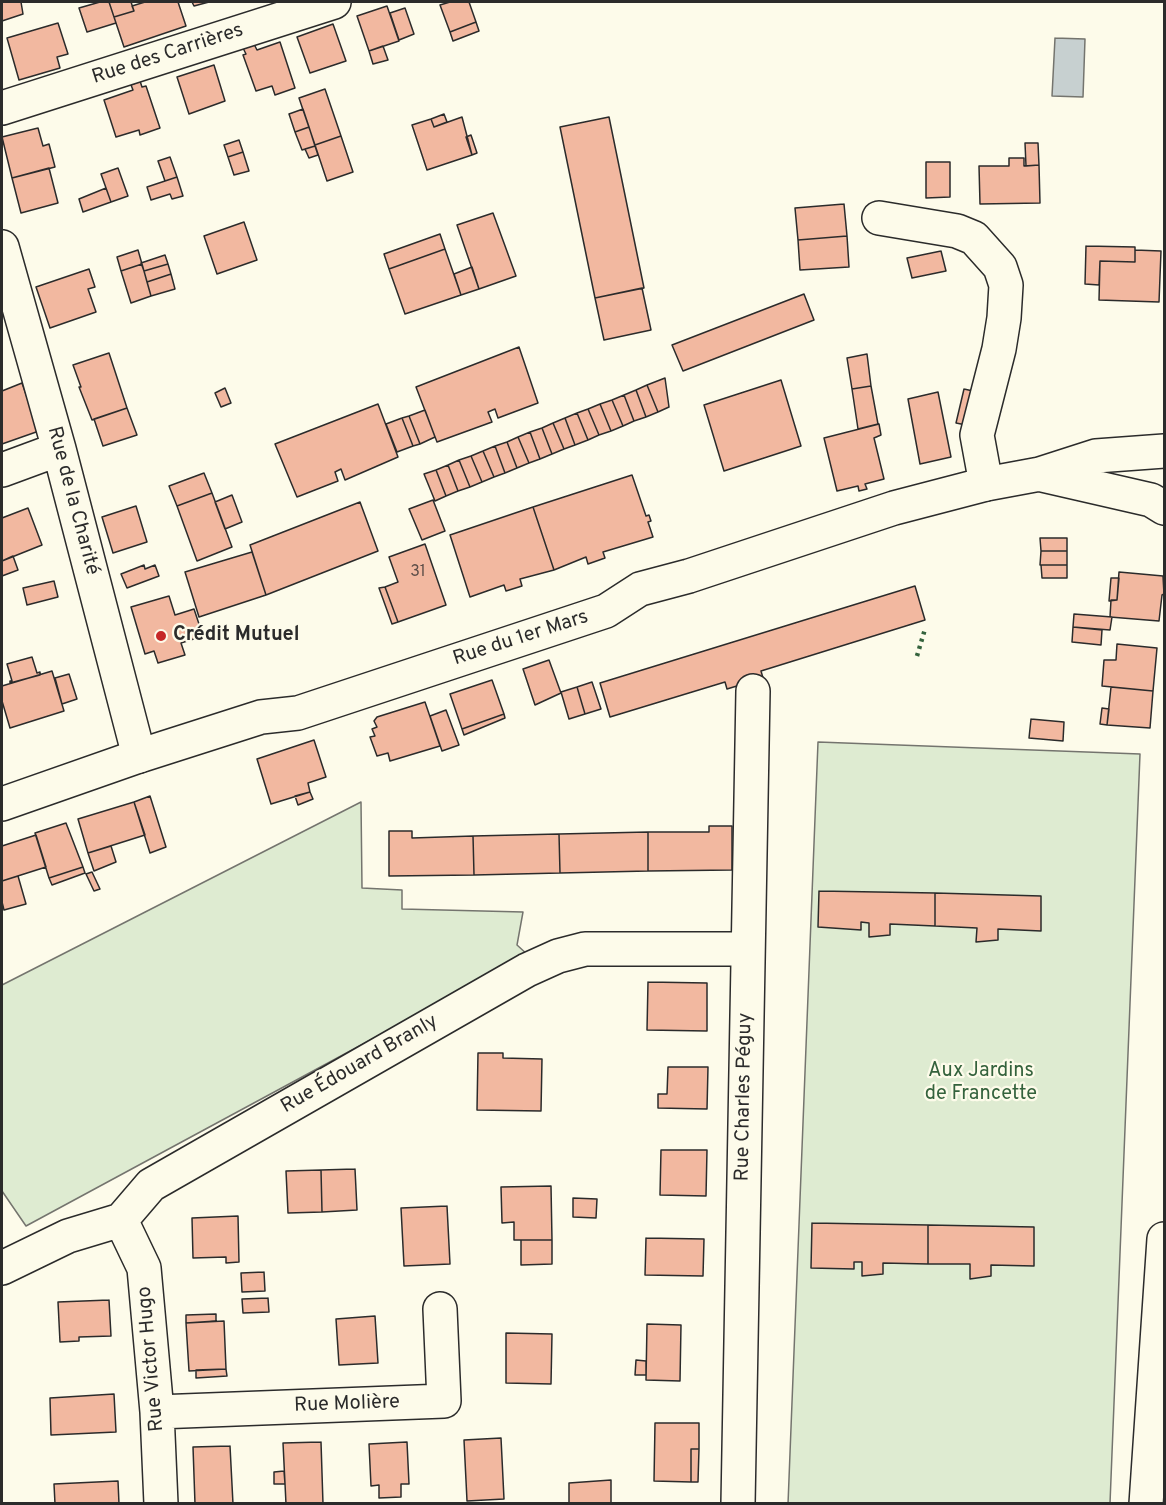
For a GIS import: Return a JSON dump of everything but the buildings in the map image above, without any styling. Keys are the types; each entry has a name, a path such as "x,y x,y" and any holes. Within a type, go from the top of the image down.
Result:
{"street":[{"name":"Rue des Carrières","path":"2,108 334,2"},
{"path":"879,218 957,231 974,238 1000,267 1006,285 1004,318 999,350 977,435 986,484"},
{"name":"Rue de la Charité","path":"2,247 59,449 139,756"},
{"path":"2,470 59,449"},
{"name":"Rue du 1er Mars","path":"2,804 139,756 261,717 298,713 606,611 640,590 894,508 986,484 1040,474 1096,456 1164,452"},
{"name":"Rue du 1er Mars","path":"1040,474 1151,500 1164,508"},
{"name":"Rue Charles Péguy","path":"738,1503 753,691"},
{"name":"Rue Édouard Branly","path":"121,1220 151,1185 527,970 558,956 585,949 748,950"},
{"path":"2,1268 68,1236 121,1220"},
{"name":"Rue Victor Hugo","path":"121,1220 144,1268 157,1412 161,1503"},
{"path":"1146,1503 1164,1239"},
{"name":"Rue Molière","path":"157,1412 444,1401 440,1309"}],"green space":[{"name":"Aux Jardins de Francette","path":"818,742 1140,754 1110,1503 788,1504"},
{"path":"361,802 362,888 402,890 402,909 523,912 517,945 528,955 26,1226 2,1191 2,985"}],"shaded area":[{"path":"1055,38 1085,39 1083,97 1052,96"}],"hedge":[{"path":"917,656 925,629"}],"place":[{"name":"Crédit Mutuel","path":"161,636"}]}
